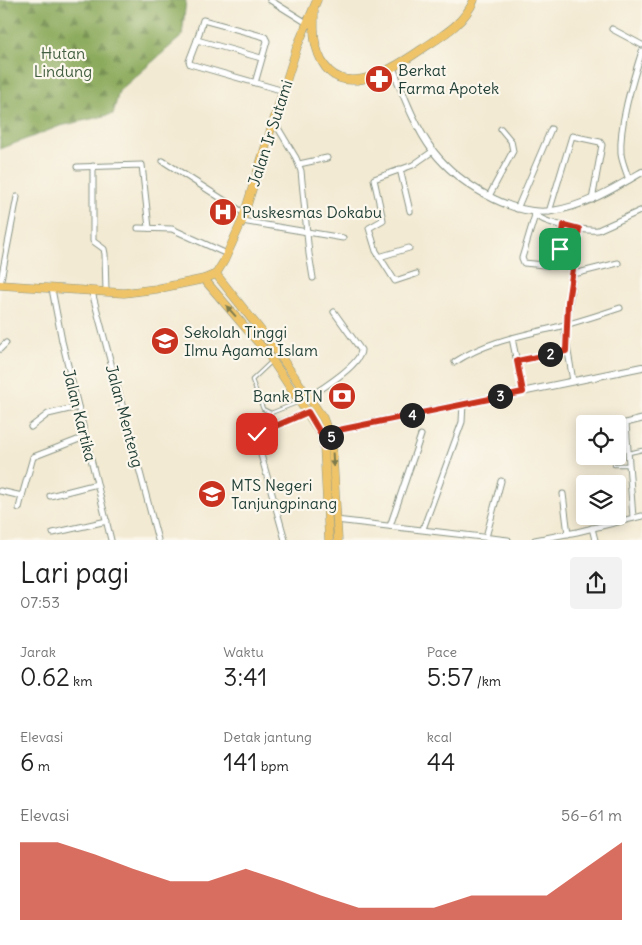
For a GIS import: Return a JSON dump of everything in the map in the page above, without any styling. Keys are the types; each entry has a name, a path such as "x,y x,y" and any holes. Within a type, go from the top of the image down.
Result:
{"main road":[{"path":"317,0 314,11 316,46 325,67 344,78 363,80 393,69 452,29 462,20 474,0"},
{"name":"Jalan Ir Sutami","path":"216,274 243,217 275,123 297,47 314,11"},
{"path":"297,47 308,42 316,46"},
{"path":"0,285 124,293 156,289 204,279 216,274 274,347 323,418 332,443 338,540"},
{"path":"204,279 273,361 321,434 324,446 329,540"},
{"path":"324,446 332,443"}],"street":[{"path":"270,0 307,23"},
{"path":"255,83 266,41 265,36 203,20 190,64 255,83 284,91"},
{"path":"612,29 642,45"},
{"path":"197,40 261,58"},
{"path":"629,180 622,159 621,143 632,82 642,51"},
{"path":"393,69 422,133 433,151 452,171 489,196 517,209 579,229 598,230 640,211"},
{"path":"275,123 299,164 313,278"},
{"path":"517,209 551,129"},
{"path":"489,196 513,151 511,141 501,130"},
{"path":"549,212 572,136 600,142 602,146 592,200"},
{"path":"416,274 395,281 379,257 369,228 383,220 374,179 413,165 433,151"},
{"path":"299,164 328,158"},
{"path":"164,161 243,217 307,232 344,238"},
{"path":"93,166 93,241 104,249 106,292"},
{"path":"77,167 144,166 149,228"},
{"path":"400,169 410,212"},
{"path":"534,213 549,212 592,200 642,172"},
{"path":"0,285 17,197"},
{"path":"534,213 522,258 524,263 554,266 564,225"},
{"path":"138,228 181,231 227,254"},
{"path":"573,380 566,351 566,325 579,229"},
{"path":"379,257 409,248"},
{"path":"574,274 618,263"},
{"name":"Jalan Kartika","path":"52,289 62,341 112,540"},
{"name":"Jalan Menteng","path":"92,292 158,540"},
{"path":"455,362 493,342 566,325 620,308"},
{"path":"309,397 352,366 361,355 361,350 334,312"},
{"path":"512,338 523,392"},
{"path":"0,349 6,343"},
{"path":"517,361 566,351"},
{"path":"329,432 573,380 612,375 642,367"},
{"path":"423,529 462,422 463,403"},
{"path":"31,427 48,414 78,407"},
{"path":"285,540 256,437 259,431 308,412"},
{"path":"633,518 626,423 642,419"},
{"path":"390,526 421,435"},
{"path":"19,508 32,457 85,437"},
{"path":"486,538 502,480"},
{"path":"50,496 97,484"},
{"path":"0,491 22,496"},
{"path":"563,494 568,534"},
{"path":"535,540 642,516"},
{"path":"336,520 508,540"},
{"path":"53,533 107,521"},
{"path":"592,528 595,540"}],"lane":[{"path":"273,361 252,380 264,410 271,413 301,402"},
{"path":"629,453 642,450"}],"green space":[{"name":"Hutan Lindung","path":"0,0 186,0 182,36 119,91 113,114 60,126 0,149"}],"place":[{"name":"Berkat Farma Apotek","path":"379,79"},
{"name":"Puskesmas Dokabu","path":"223,212"},
{"name":"Sekolah Tinggi Ilmu Agama Islam","path":"165,341"},
{"name":"Bank BTN","path":"342,396"},
{"name":"MTS Negeri Tanjungpinang","path":"212,494"}],"route":[{"path":"257,434 259,431 308,412 321,434 324,446 332,443 329,432 523,392 517,361 566,351 565,334 568,302 574,274 579,229 564,225 560,249"}]}
